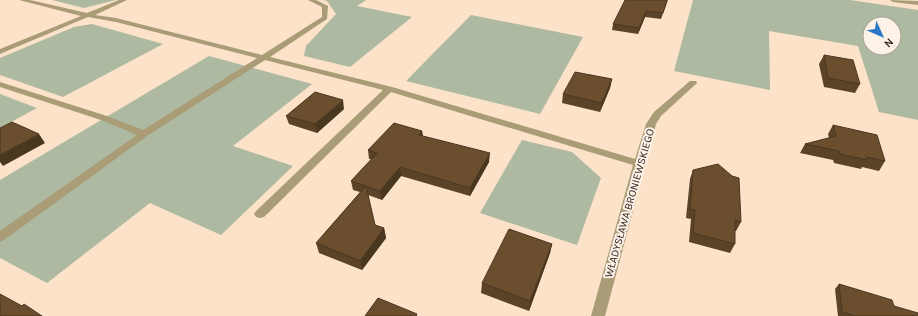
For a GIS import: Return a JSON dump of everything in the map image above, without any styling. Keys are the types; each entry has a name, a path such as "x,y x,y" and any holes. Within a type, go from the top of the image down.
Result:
{"street":[{"path":"22,0 86,15 116,20 389,89 639,163"},
{"path":"0,52 124,0"},
{"path":"0,237 144,134 325,18 325,6 311,0"},
{"path":"893,0 918,4"},
{"name":"WŁADYSŁAWA BRONIEWSKIEGO","path":"598,316 651,124 657,114 693,83"},
{"path":"0,84 104,118 144,134"},
{"path":"260,214 389,89"}],"green space":[{"path":"52,0 116,0 84,8"},
{"path":"324,0 366,0 357,6 412,17 350,67 304,56 306,46 336,14 327,1"},
{"path":"693,0 850,0 918,10 918,120 879,112 858,46 769,31 770,90 674,71"},
{"path":"471,15 583,37 540,114 406,81"},
{"path":"92,24 163,44 63,97 0,75 0,58 74,27"},
{"path":"209,56 312,84 233,146 293,166 221,235 150,203 47,283 0,258 0,180"},
{"path":"0,94 37,108 0,128"},
{"path":"522,140 572,152 601,178 577,245 480,213"}],"building":[{"path":"625,0 667,0 663,13 646,11 639,28 613,24"},
{"path":"824,55 853,60 860,84 828,78"},
{"path":"575,72 612,79 602,103 563,94"},
{"path":"315,92 343,100 315,124 286,116"},
{"path":"12,122 39,134 0,155 0,128"},
{"path":"394,123 422,131 419,135 490,153 470,188 400,167 380,191 351,181 377,153 368,150"},
{"path":"833,125 877,135 885,161 866,157 867,160 840,154 839,151 805,144 836,136"},
{"path":"718,164 732,176 739,178 741,222 735,220 735,244 693,233 695,210 690,209 693,170"},
{"path":"366,186 375,225 384,228 360,261 316,243"},
{"path":"509,229 552,244 530,301 482,283"},
{"path":"839,284 892,300 894,306 918,313 918,316 852,316 842,312"},
{"path":"0,294 22,306 24,304 42,316 0,316"},
{"path":"378,298 417,314 416,316 365,316"}]}
